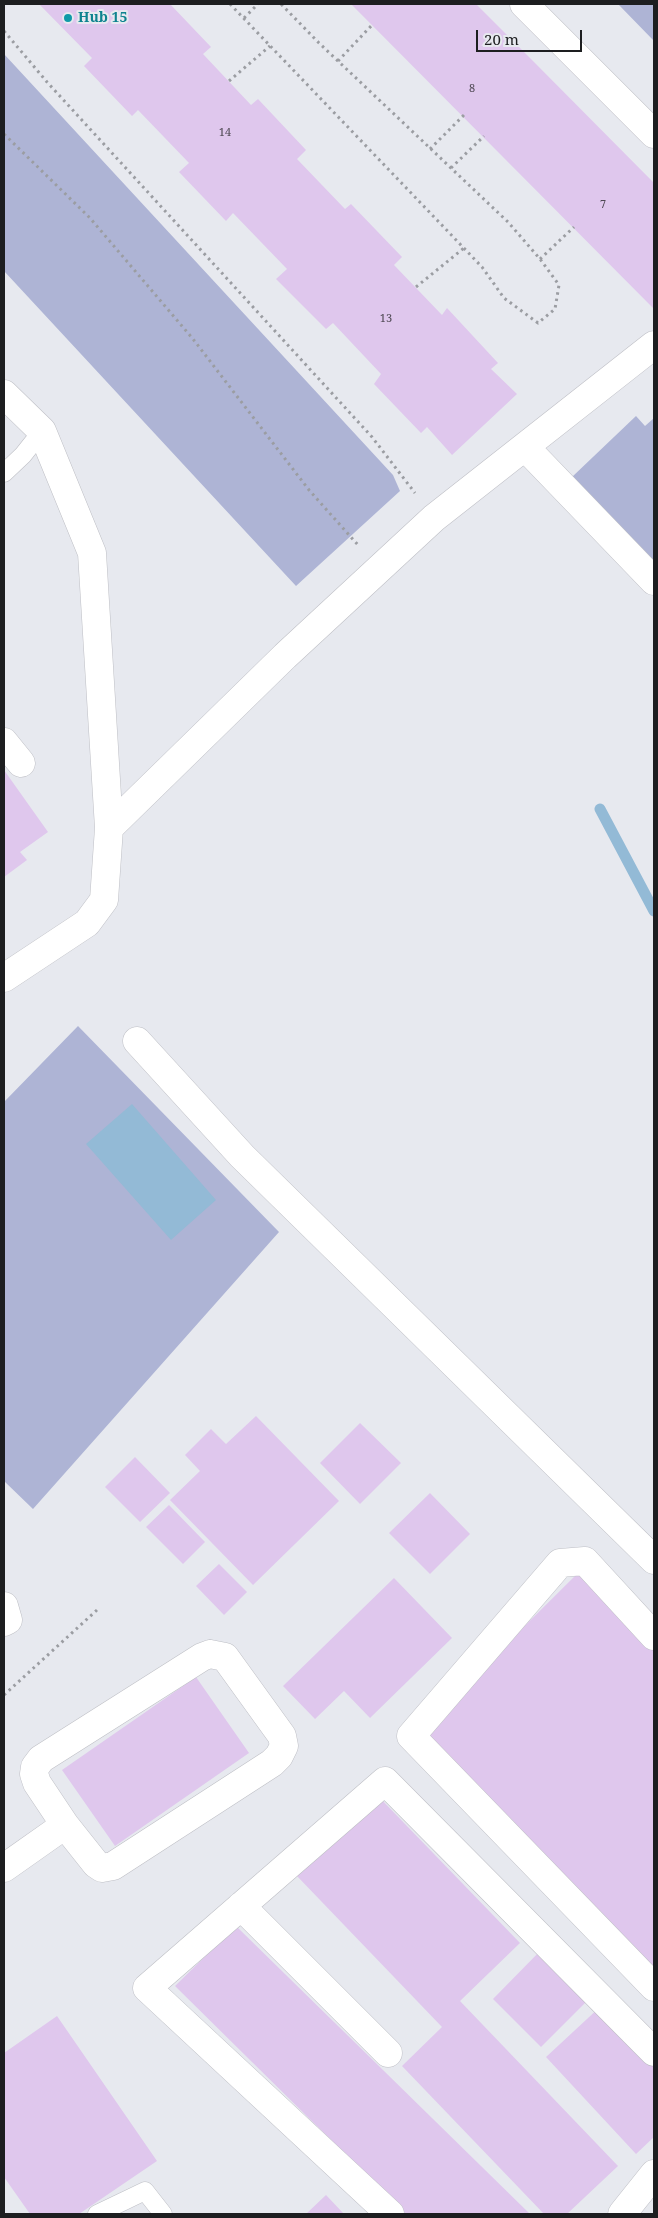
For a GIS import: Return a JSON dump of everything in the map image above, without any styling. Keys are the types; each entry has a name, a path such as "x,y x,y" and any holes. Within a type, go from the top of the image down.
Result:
{"street":[{"path":"524,4 654,134"},
{"path":"109,828 378,568 434,518 654,345"},
{"path":"4,394 42,431 92,554 109,828 104,900 87,923 4,978"},
{"path":"525,447 654,581"},
{"path":"4,742 21,763"},
{"path":"137,1041 242,1156 654,1560"},
{"path":"654,1636 585,1561 560,1564 411,1736 654,1987"},
{"path":"4,1606 8,1620 4,1622"},
{"path":"210,1654 225,1657 282,1736 284,1746 279,1756 272,1763 108,1868 96,1864 65,1825 37,1783 34,1774 35,1766 41,1759 202,1657 210,1654"},
{"path":"390,2214 147,1988 385,1781 654,2052"},
{"path":"4,1868 65,1825"},
{"path":"241,1906 388,2053"},
{"path":"622,2214 654,2174"}],"lane":[{"path":"4,473 23,455 42,431"},
{"path":"97,2214 145,2191 163,2214"}],"path":[{"path":"230,4 482,267 504,298 538,323 555,310 559,285 540,259 508,222 338,61 281,4"},
{"path":"244,18 258,4"},
{"path":"338,61 372,25"},
{"path":"4,30 47,82 372,437 434,518"},
{"path":"229,81 270,46"},
{"path":"430,149 464,115"},
{"path":"4,134 90,218 193,339 310,490 378,568"},
{"path":"451,168 484,136"},
{"path":"540,259 574,227"},
{"path":"416,287 464,248"},
{"path":"4,1696 97,1610"}],"shaded area":[{"path":"618,4 654,4 654,41"},
{"path":"4,54 393,475 400,491 296,586 4,271"},
{"path":"636,416 645,426 654,418 654,562 572,477"},
{"path":"78,1026 279,1232 33,1509 4,1481 4,1102"},
{"path":"132,1104 216,1200 171,1240 86,1144"}],"building":[{"path":"39,4 170,4 211,47 203,54 251,105 258,99 306,150 297,159 345,209 351,204 402,257 394,265 442,315 447,308 498,363 491,369 517,394 452,455 427,427 421,433 374,384 381,374 333,323 326,329 276,279 287,269 233,213 226,221 179,172 189,163 138,110 132,116 84,66 92,58"},
{"path":"351,4 476,4 534,62 654,183 654,309"},
{"path":"4,770 48,832 20,852 27,860 4,877"},
{"path":"256,1416 339,1501 253,1585 170,1500 200,1471 185,1455 211,1429 226,1444"},
{"path":"360,1423 401,1463 360,1504 320,1463"},
{"path":"135,1457 170,1493 140,1522 105,1487"},
{"path":"430,1493 470,1534 430,1574 389,1533"},
{"path":"169,1505 205,1542 183,1564 146,1527"},
{"path":"219,1564 247,1592 224,1615 196,1586"},
{"path":"581,1570 654,1651 654,1973 421,1729"},
{"path":"394,1578 452,1638 370,1718 344,1691 315,1719 283,1686"},
{"path":"196,1677 249,1753 115,1846 62,1770"},
{"path":"378,1796 520,1943 460,2001 618,2166 567,2214 544,2214 402,2066 442,2027 296,1875"},
{"path":"236,1926 530,2214 406,2214 175,1986"},
{"path":"544,1947 593,1995 541,2047 493,1999"},
{"path":"601,2006 654,2063 654,2137 636,2154 546,2057"},
{"path":"57,2016 157,2161 79,2214 30,2214 4,2177 4,2053"},
{"path":"326,2195 344,2214 306,2214"}],"waterway":[{"path":"600,809 654,911"}],"place":[{"name":"Hub 15","path":"68,18"}]}
